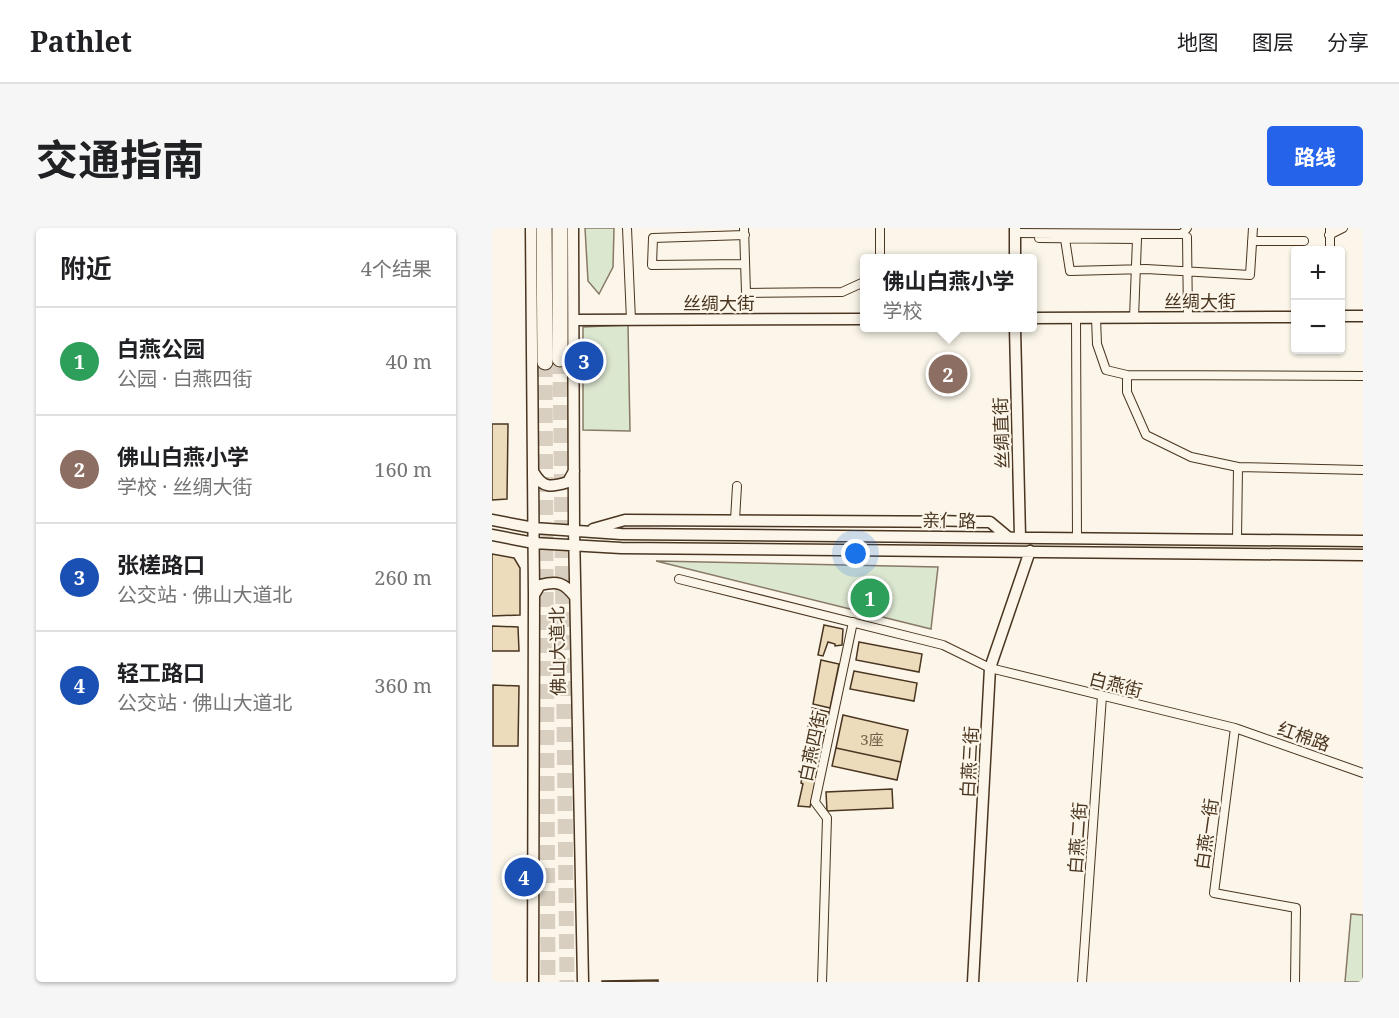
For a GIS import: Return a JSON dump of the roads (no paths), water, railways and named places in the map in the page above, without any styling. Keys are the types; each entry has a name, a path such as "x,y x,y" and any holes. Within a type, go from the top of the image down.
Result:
{"highway":[{"name":"佛山大道北","path":"544,228 546,362"},
{"name":"佛山大道北","path":"546,362 560,228"}],"main road":[{"path":"531,228 546,362"},
{"name":"佛山大道北","path":"573,228 573,530 583,982"},
{"path":"1015,231 1015,254"},
{"path":"1345,316 1363,316"},
{"name":"丝绸大街","path":"1037,318 1291,317"},
{"name":"丝绸大街","path":"574,320 860,319"},
{"name":"丝绸直街","path":"1015,332 1020,537"},
{"name":"佛山大道北","path":"533,982 534,472 546,362"},
{"path":"534,472 538,481 553,487 568,482 574,471"},
{"name":"亲仁路","path":"492,520 534,528 621,534 1363,541"},
{"path":"587,531 625,520 990,522 1008,537"},
{"name":"亲仁路","path":"492,535 534,543 621,548 1363,555"},
{"name":"白燕三街","path":"973,982 990,668 1030,551"},
{"path":"534,595 540,585 556,582 570,589 575,597"},
{"path":"527,982 533,958"}],"street":[{"path":"627,228 631,320"},
{"path":"880,228 880,254"},
{"path":"1065,239 1070,271 1137,269 1250,275 1253,228"},
{"path":"1330,232 1343,228"},
{"path":"1015,231 1182,234 1187,232 1188,318"},
{"path":"745,264 652,265 653,238 745,232 746,293 842,292 860,284"},
{"path":"1039,238 1137,239 1134,318"},
{"path":"1252,241 1304,241"},
{"path":"1076,318 1077,538"},
{"path":"1096,318 1097,344 1106,370 1127,375 1363,376"},
{"path":"1127,375 1127,392 1146,435 1191,457 1238,467 1363,470"},
{"path":"1237,540 1238,467"},
{"path":"735,520 737,486"},
{"name":"白燕街","path":"679,579 943,645 990,668 1235,728"},
{"name":"白燕四街","path":"822,982 827,818 815,802 853,622"},
{"name":"白燕二街","path":"1082,982 1102,696"},
{"name":"红棉路","path":"1235,728 1363,773"},
{"name":"白燕一街","path":"1235,728 1214,893 1296,908 1295,982"}],"tunnel":[{"path":"560,359 567,982"},
{"path":"545,362 548,982"}],"place":[{"name":"张槎路口","path":"584,361"},
{"name":"佛山白燕小学","path":"948,374"},
{"name":"白燕公园","path":"870,598"},
{"name":"轻工路口","path":"524,877"}]}
